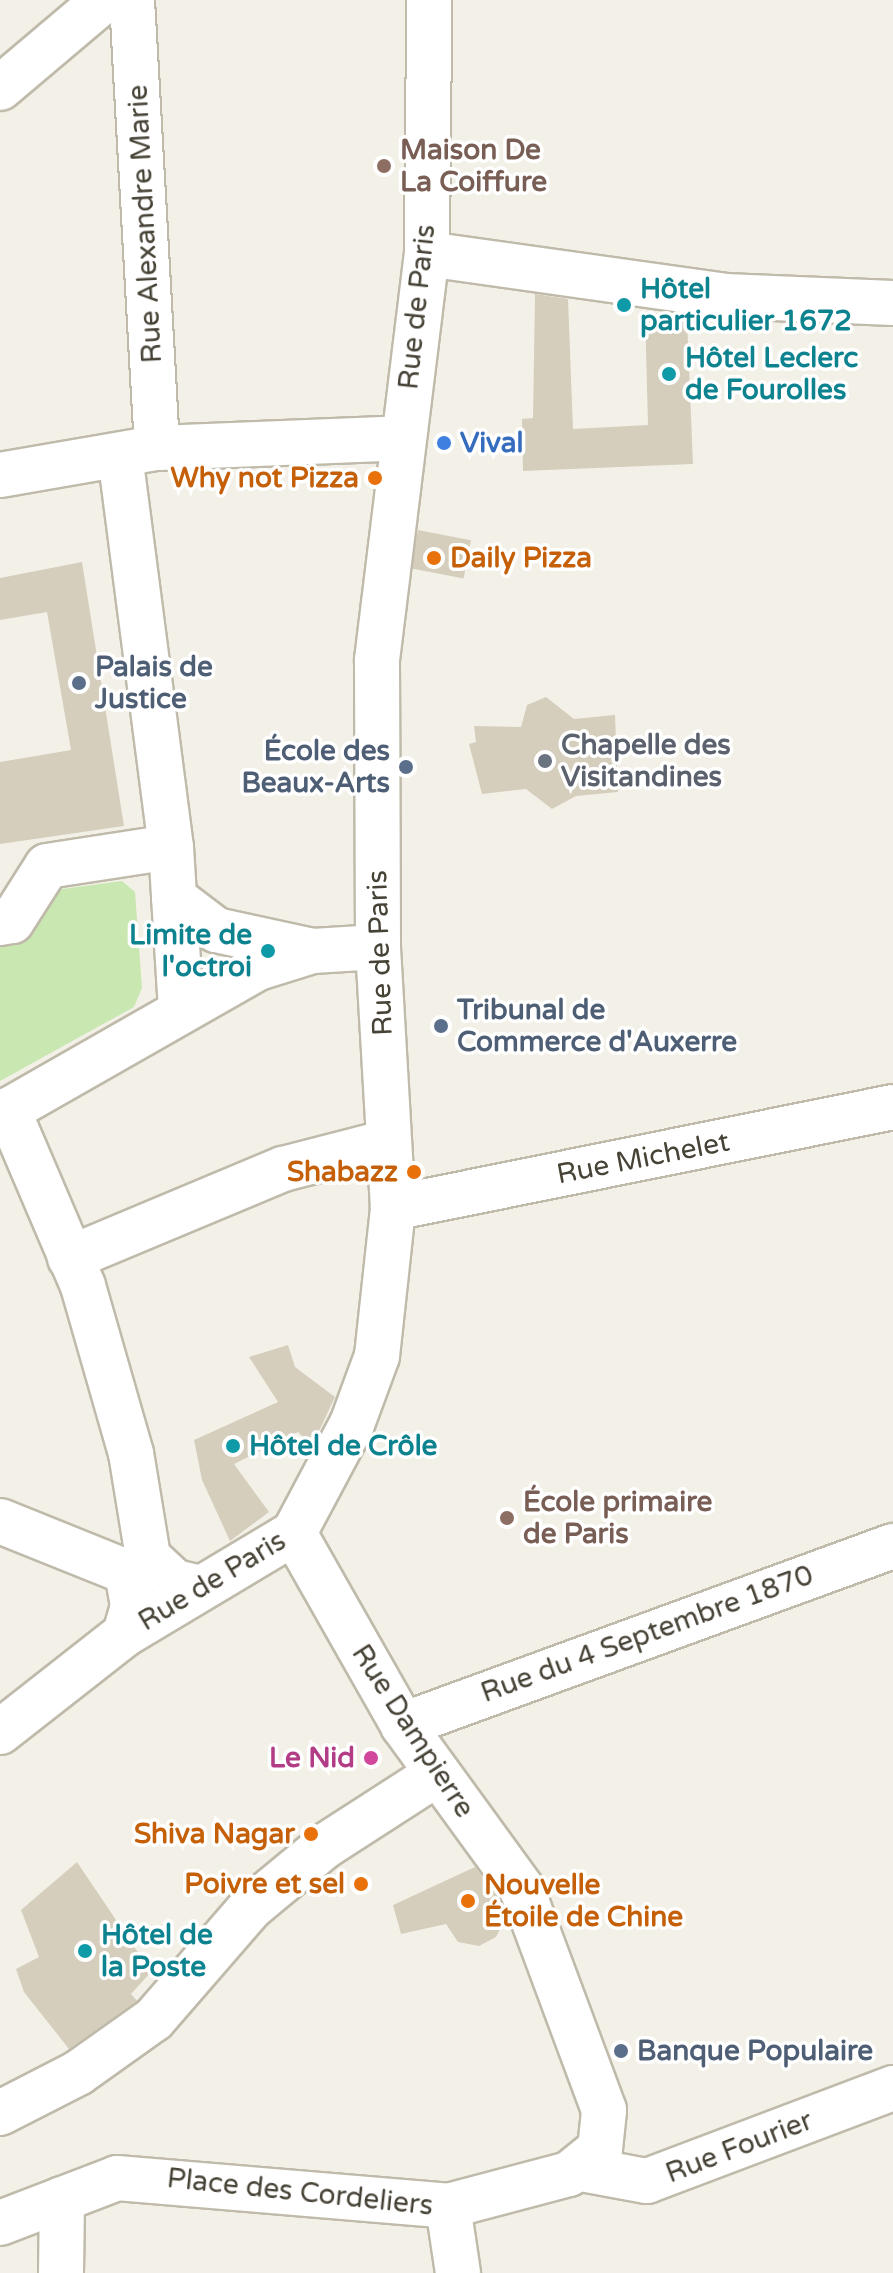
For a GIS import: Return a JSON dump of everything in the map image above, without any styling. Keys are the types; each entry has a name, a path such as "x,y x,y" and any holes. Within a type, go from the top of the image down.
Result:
{"street":[{"path":"0,88 104,0"},
{"name":"Rue Alexandre Marie","path":"132,0 138,452 171,847 181,1011"},
{"name":"Rue de Paris","path":"0,1732 125,1634 197,1587 294,1533 367,1388 384,1322 393,1208 378,947 377,660 427,254 429,0"},
{"path":"427,254 725,296 893,303"},
{"path":"0,475 138,452 402,438"},
{"path":"0,923 12,921 47,866 171,847"},
{"path":"174,898 216,930 313,951"},
{"path":"197,1587 175,1582 148,1557 131,1453 70,1258 4,1113 258,968 313,951 378,947"},
{"name":"Rue Michelet","path":"393,1208 893,1107"},
{"path":"70,1258 283,1169 388,1142"},
{"path":"0,1521 127,1572 133,1606 125,1634"},
{"name":"Rue Dampierre","path":"294,1533 403,1725 435,1775 522,1889 604,2110 600,2149 582,2169"},
{"name":"Rue du 4 Septembre 1870","path":"403,1725 893,1546"},
{"path":"0,2113 78,2073 154,2019 250,1908 325,1846 435,1775"},
{"name":"Rue Fourier","path":"582,2169 647,2181 893,2088"},
{"name":"Place des Cordeliers","path":"0,2223 117,2178 157,2178 448,2206 582,2169"},
{"path":"61,2273 62,2199"},
{"path":"448,2206 458,2273"}],"green space":[{"path":"122,881 135,892 142,988 134,1007 0,1081 0,938 40,920 55,890"}],"building":[{"name":"Hôtel Leclerc de Fourolles","path":"535,294 568,299 573,429 648,425 645,311 687,319 693,464 523,471 522,419 533,418"},
{"name":"Daily Pizza","path":"418,530 471,540 464,579 411,568"},
{"name":"Palais de Justice","path":"82,562 124,826 0,844 0,762 71,750 47,612 0,620 0,578"},
{"name":"Chapelle des Visitandines","path":"546,697 574,719 615,715 618,792 576,796 552,809 526,789 482,794 469,744 476,742 474,726 521,727 527,705"},
{"name":"Hôtel de Crôle","path":"288,1345 295,1367 335,1397 312,1446 298,1432 234,1464 269,1512 230,1541 202,1480 194,1440 278,1402 249,1357"},
{"name":"Hôtel de la Poste","path":"77,1862 151,1972 131,1994 137,2001 69,2049 24,1992 16,1969 39,1957 21,1910"},
{"name":"Nouvelle Étoile de Chine","path":"475,1867 499,1900 505,1920 496,1937 479,1946 458,1942 446,1924 401,1934 393,1905"}],"place":[{"name":"Maison De La Coiffure","path":"384,166"},
{"name":"Hôtel particulier 1672","path":"624,305"},
{"name":"Hôtel Leclerc de Fourolles","path":"669,374"},
{"name":"Vival","path":"444,443"},
{"name":"Why not Pizza","path":"375,478"},
{"name":"Daily Pizza","path":"434,558"},
{"name":"Palais de Justice","path":"79,683"},
{"name":"Chapelle des Visitandines","path":"545,761"},
{"name":"École des Beaux-Arts","path":"406,767"},
{"name":"Limite de l'octroi","path":"268,951"},
{"name":"Tribunal de Commerce d'Auxerre","path":"441,1026"},
{"name":"Shabazz","path":"414,1172"},
{"name":"Hôtel de Crôle","path":"233,1446"},
{"name":"École primaire de Paris","path":"507,1518"},
{"name":"Le Nid","path":"371,1758"},
{"name":"Shiva Nagar","path":"311,1834"},
{"name":"Poivre et sel","path":"361,1884"},
{"name":"Nouvelle Étoile de Chine","path":"468,1901"},
{"name":"Hôtel de la Poste","path":"85,1951"},
{"name":"Banque Populaire","path":"621,2051"}]}
